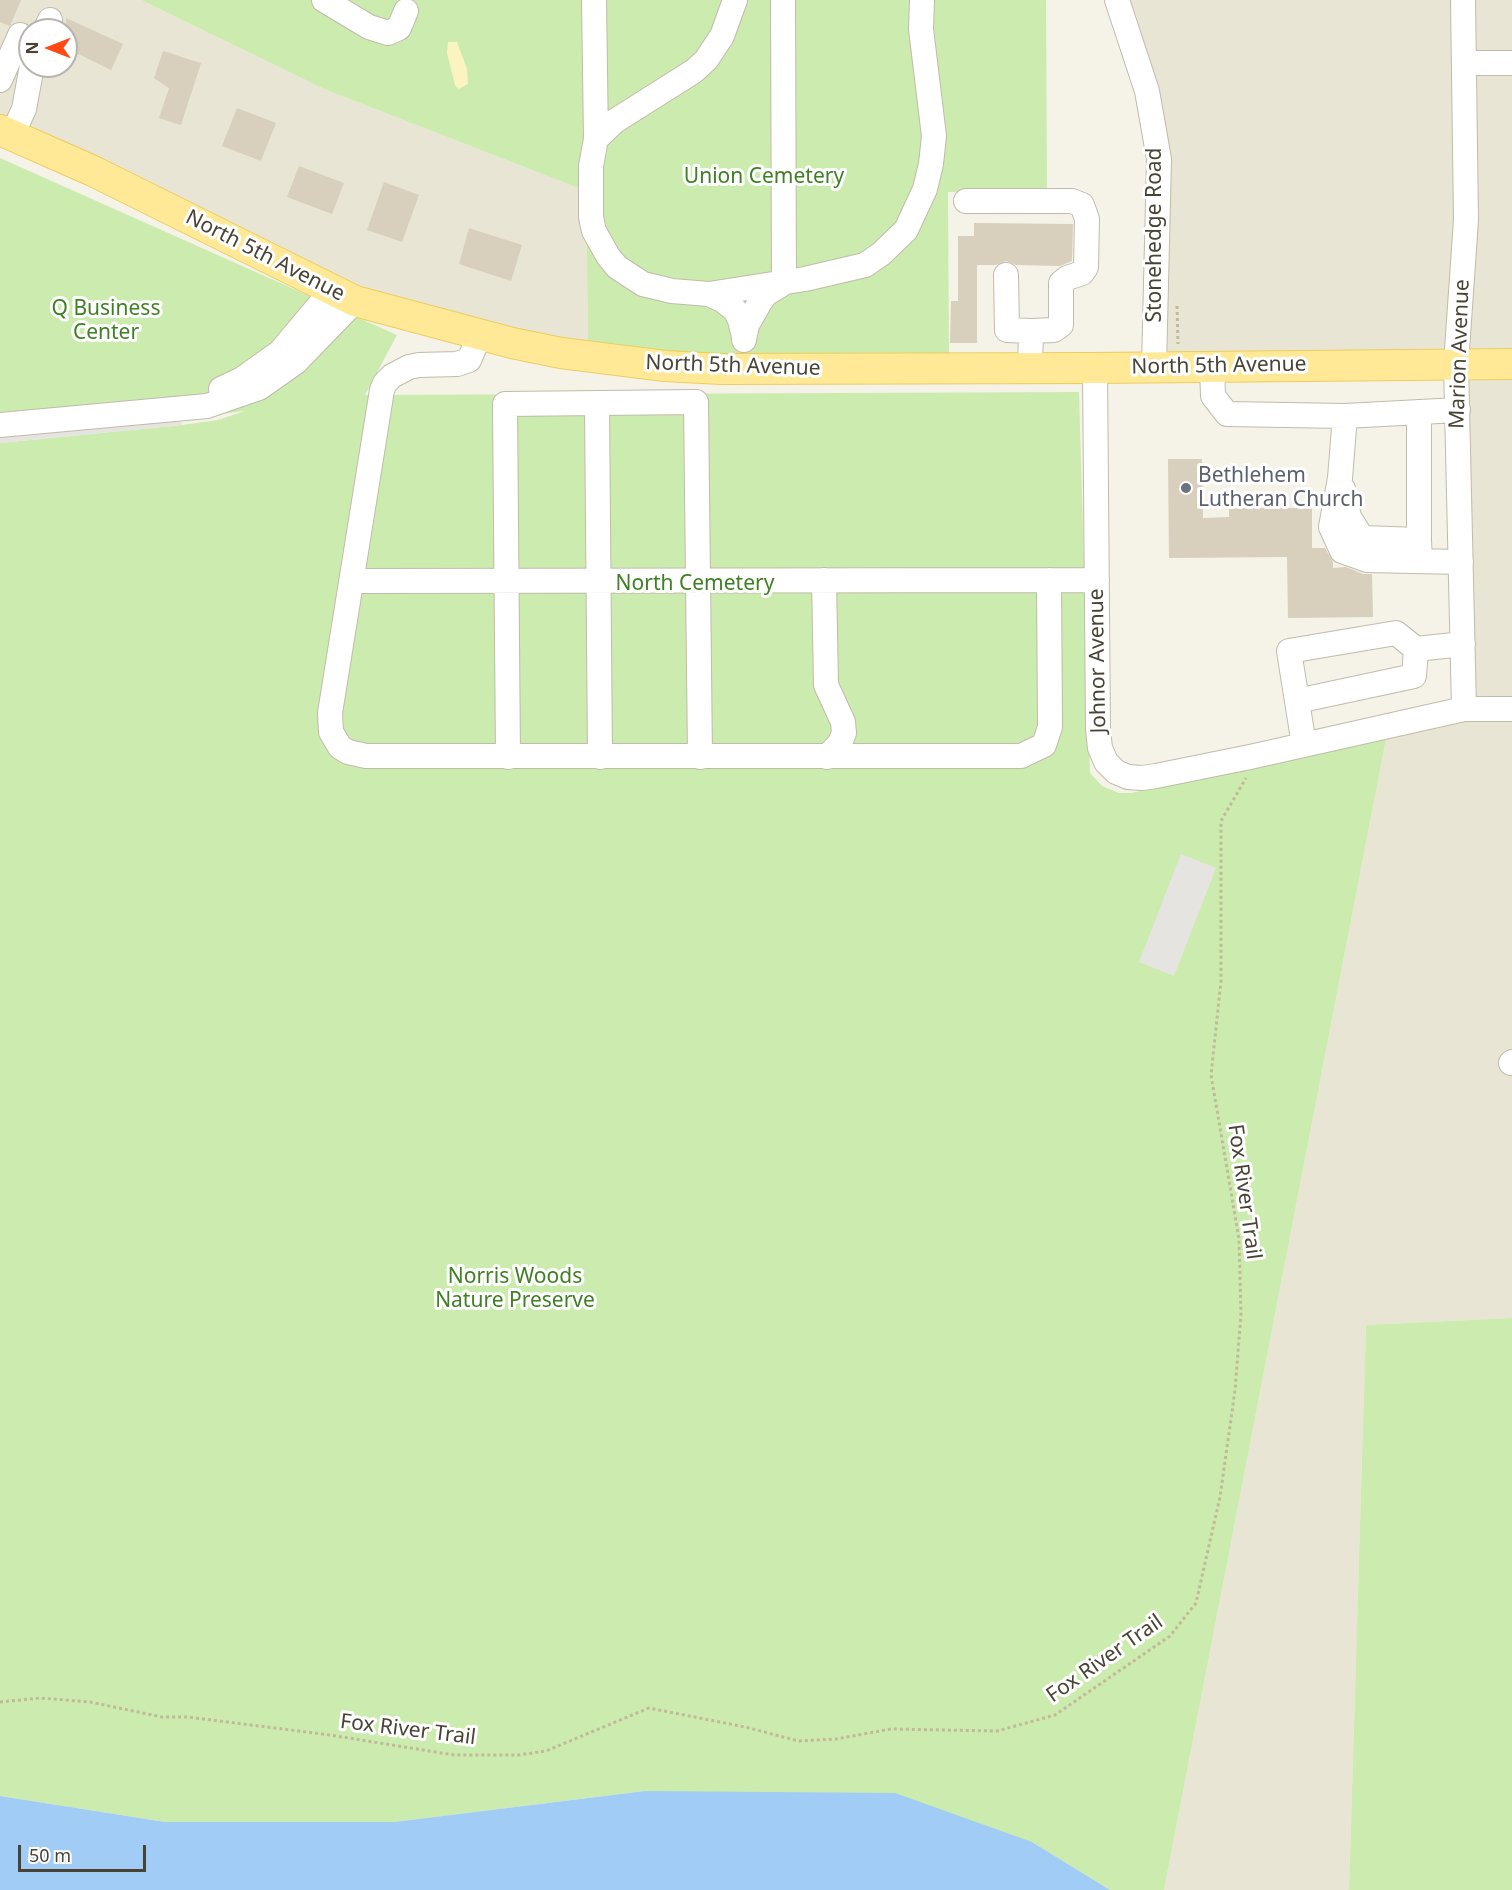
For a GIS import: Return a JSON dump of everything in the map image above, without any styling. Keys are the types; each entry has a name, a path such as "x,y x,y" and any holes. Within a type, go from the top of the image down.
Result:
{"main road":[{"name":"North 5th Avenue","path":"6,132 103,176 344,295 480,335 561,353 665,366 745,369 1512,364"}],"street":[{"path":"324,0 369,27 388,33 399,28 406,11"},
{"path":"594,0 597,139 591,166 591,217 594,231 617,267 643,284 672,291 709,294 784,283 865,265 894,243 906,230 925,189 934,136 921,29 922,0"},
{"path":"597,139 615,121 694,71 706,60 722,36 735,0"},
{"path":"783,0 784,283"},
{"name":"Stonehedge Road","path":"1117,0 1147,91 1159,159 1154,366"},
{"name":"Marion Avenue","path":"1463,0 1466,220 1456,364 1464,709"},
{"path":"0,80 10,46"},
{"path":"1464,63 1512,63"},
{"path":"6,132 24,109 30,78"},
{"path":"966,201 1072,201 1082,205 1087,219 1086,267 1082,273 1067,278 1061,283 1060,325 1054,330 1007,330 1006,275"},
{"path":"744,337 747,325 760,302 766,294 784,283"},
{"path":"709,294 735,310 740,320 744,337 745,369"},
{"path":"0,426 207,406 259,388 296,362 344,295"},
{"path":"1030,368 1031,331"},
{"path":"480,335 470,360 457,364 409,367 385,382 381,393 330,713 331,732 340,747 356,756 1010,758 1030,754 1044,745 1050,727 1049,580"},
{"path":"1212,366 1213,396 1227,414 1345,416 1458,410"},
{"name":"Johnor Avenue","path":"1095,368 1098,729 1100,748 1106,762 1116,772 1128,777 1142,778 1250,758 1464,709 1512,709"},
{"path":"507,757 505,404 696,402 700,757"},
{"path":"597,403 600,757"},
{"path":"1419,412 1419,551"},
{"path":"1345,416 1340,478 1349,517 1362,538 1461,562"},
{"path":"824,580 826,685 828,694 843,722 844,733 840,743 827,757"},
{"path":"352,581 1097,580"},
{"path":"1304,745 1289,651 1396,633 1416,649 1463,644"},
{"path":"1297,701 1414,676 1416,649"}],"path":[{"name":"Fox River Trail","path":"0,1702 40,1698 90,1702 162,1717 188,1717 247,1724 454,1755 519,1755 546,1751 650,1708 745,1727 799,1741 836,1739 891,1729 997,1731 1055,1715 1170,1636 1196,1603 1220,1497 1235,1390 1241,1314 1239,1239 1211,1075 1221,981 1221,821 1247,777 1250,758"}],"shaded area":[{"path":"0,0 141,0 324,89 586,191 588,342 513,332 341,285 0,121"},
{"path":"1126,0 1512,0 1512,357 1163,357 1166,211"},
{"path":"1467,371 1512,371 1512,1318 1366,1325 1349,1890 1164,1890 1386,739 1476,719"},
{"path":"178,398 182,425 0,443 0,415"},
{"path":"1181,854 1216,868 1174,976 1139,962"}],"green space":[{"name":"Union Cemetery","path":"141,0 1046,0 1047,191 948,192 949,355 745,356 688,353 588,342 586,191 324,89"},
{"name":"Norris Woods Nature Preserve","path":"0,158 397,335 365,395 1079,392 1090,773 1102,786 1119,793 1131,793 1386,739 1164,1890 1110,1890 1032,1842 645,1791 394,1822 165,1822 0,1796 0,443 182,425 218,420 245,411 0,440"},
{"path":"1512,1318 1512,1890 1349,1890 1366,1325"}],"sand":[{"path":"448,42 457,42 467,69 468,84 459,89 455,85 447,53"}],"water":[{"path":"645,1791 895,1793 1032,1842 1110,1890 0,1890 0,1796 165,1822 394,1822"}],"building":[{"path":"0,0 21,0 10,26 0,22"},
{"path":"78,23 123,44 111,70 78,54"},
{"path":"163,51 201,63 181,125 159,118 169,88 154,78"},
{"path":"237,108 276,123 261,161 222,146"},
{"path":"299,166 344,183 332,214 287,197"},
{"path":"384,182 419,195 402,242 367,230"},
{"path":"974,223 1073,224 1072,261 1060,266 1016,265 1006,261 996,265 977,265 977,343 950,343 951,301 958,301 958,236 974,236"},
{"path":"469,228 522,245 511,281 459,264"},
{"path":"1168,459 1202,459 1203,518 1229,517 1229,508 1312,508 1312,548 1325,548 1333,562 1333,568 1346,567 1363,574 1372,574 1373,617 1288,618 1287,557 1169,558"}],"place":[{"name":"Bethlehem Lutheran Church","path":"1186,488"}],"park label":[{"name":"Q Business Center","path":"106,321"},
{"name":"North Cemetery","path":"695,584"}]}
